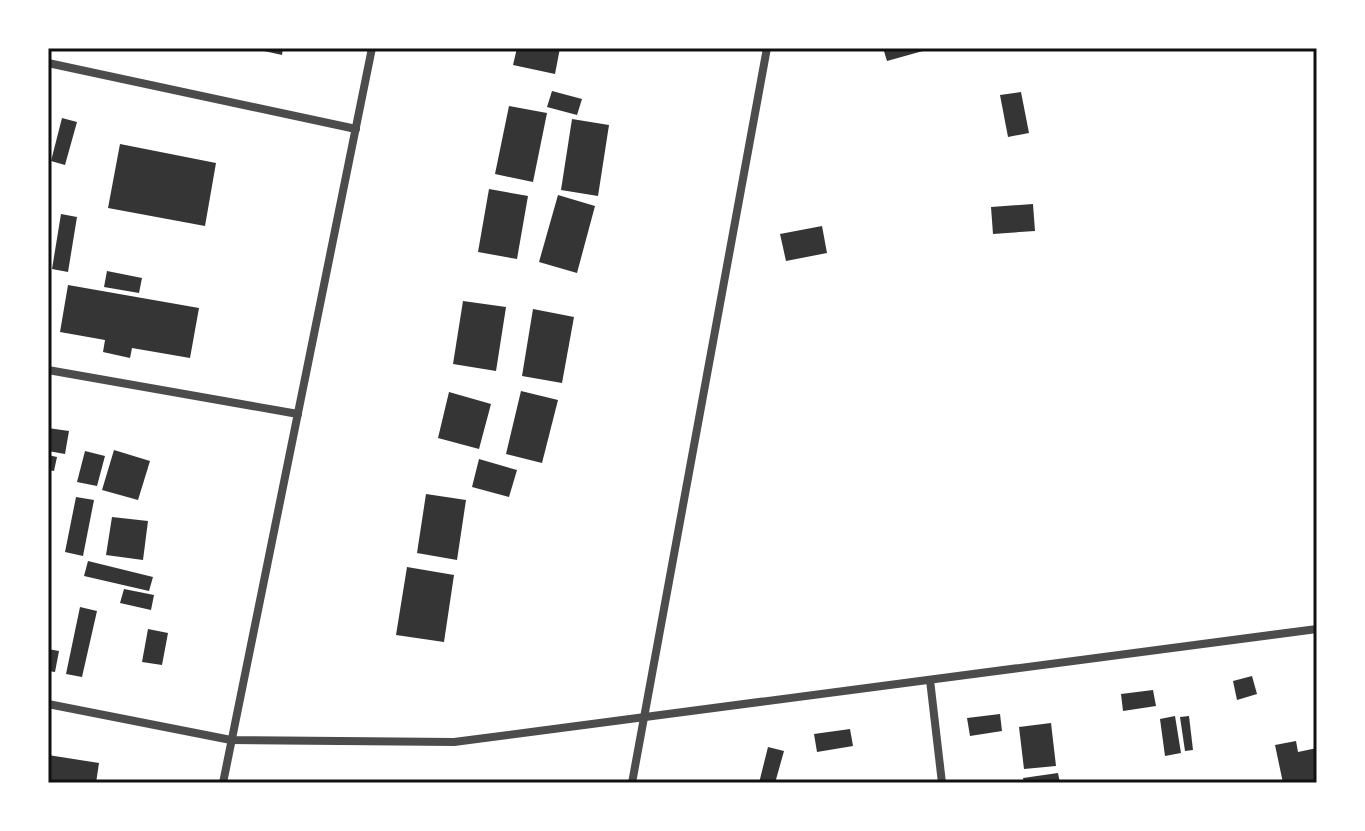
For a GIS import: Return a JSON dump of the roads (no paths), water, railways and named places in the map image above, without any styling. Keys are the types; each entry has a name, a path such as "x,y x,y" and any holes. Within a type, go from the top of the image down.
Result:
{"street":[{"path":"223,783 372,48"},
{"path":"632,783 767,48"},
{"path":"48,63 356,129"},
{"path":"48,370 298,414"},
{"path":"48,704 231,740 454,742 1317,629"},
{"path":"930,680 942,783"}]}
